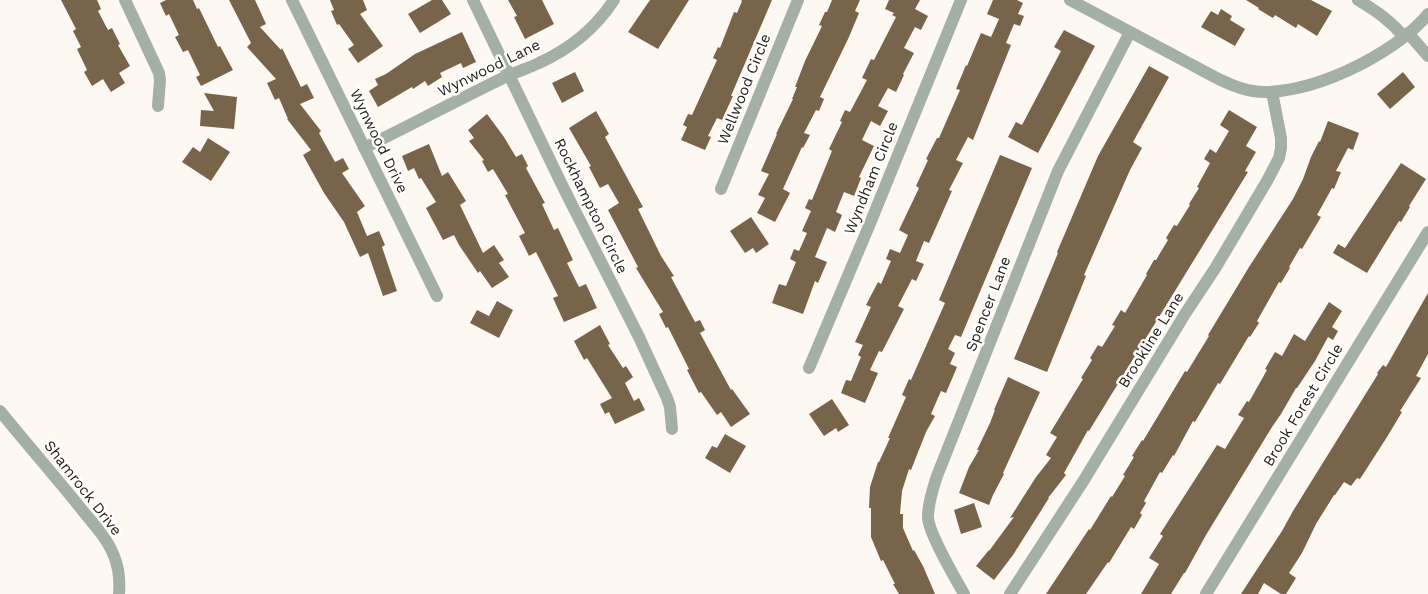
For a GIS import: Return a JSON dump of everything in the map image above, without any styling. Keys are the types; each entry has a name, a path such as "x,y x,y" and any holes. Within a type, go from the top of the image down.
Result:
{"street":[{"path":"125,0 159,72 158,106"},
{"name":"Wynwood Drive","path":"292,0 437,296"},
{"name":"Rockhampton Circle","path":"473,0 667,398 670,407 672,429"},
{"name":"Wynwood Lane","path":"364,148 510,74 539,63 560,52 580,39 602,17 614,0"},
{"name":"Wellwood Circle","path":"721,189 798,0"},
{"name":"Wyndham Circle","path":"809,368 961,0"},
{"path":"1070,0 1222,80 1254,92 1272,92 1296,88 1355,68 1378,55 1406,35 1428,14"},
{"path":"1358,0 1382,15 1428,56"},
{"name":"Spencer Lane","path":"964,594 932,532 928,519 930,499 937,476 1058,170 1130,32"},
{"name":"Brookline Lane","path":"1010,594 1084,480 1267,181 1279,158 1281,148 1281,138 1272,92"},
{"name":"Brook Forest Circle","path":"1206,594 1428,232"},
{"name":"Shamrock Drive","path":"0,411 99,531 114,556 118,571 119,594"}],"building":[{"path":"61,0 97,0 101,9 98,11 108,30 112,28 120,44 118,45 130,66 119,73 125,83 111,92 103,79 92,86 84,72 87,70 77,49 81,47 73,31 76,29"},
{"path":"166,0 193,0 197,9 199,8 218,47 220,46 233,70 201,86 196,77 200,75 188,50 183,52 175,37 179,35 169,14 166,16 160,3"},
{"path":"229,0 255,0 266,24 260,27 281,50 282,48 301,87 307,84 314,98 300,104 321,131 319,133 335,162 343,158 349,169 342,173 365,206 357,212 367,236 379,231 385,245 382,247 397,291 383,296 368,253 360,257 344,222 324,193 303,155 311,150 287,119 279,98 275,100 267,83 276,79 247,47 251,43"},
{"path":"330,0 363,0 367,10 360,14 383,46 358,63 348,49 354,45 339,24 337,25 331,11 334,10"},
{"path":"432,0 442,0 451,14 420,33 408,14"},
{"path":"508,0 542,0 554,24 525,39 514,17 517,16"},
{"path":"650,0 689,0 658,49 628,32"},
{"path":"741,0 772,0 731,96 733,96 722,120 717,118 708,136 711,137 705,150 681,140 687,127 683,125 688,114 692,115 717,60 713,58 718,47 720,48 734,12 737,13"},
{"path":"832,0 860,0 855,11 859,13 820,97 824,99 819,111 816,110 804,133 810,135 802,147 783,189 790,193 775,222 757,213 765,198 758,195 769,174 761,171 793,99 797,87 795,87 805,61 822,26 819,25"},
{"path":"889,0 920,0 915,9 928,16 921,30 915,27 904,48 914,53 896,92 888,88 878,106 888,111 880,126 871,121 862,140 874,146 859,177 861,178 854,196 844,192 836,212 842,215 835,232 827,228 815,257 827,262 818,283 815,281 803,314 772,303 779,284 786,286 796,262 790,259 794,249 799,251 807,233 802,231 811,211 805,208 809,199 812,200 832,151 829,149 842,122 840,121 845,110 850,112 867,80 862,78 871,59 874,60 896,17 892,15 894,13 885,9"},
{"path":"993,0 1017,0 1023,3 1018,14 1024,16 1020,26 1014,24 1006,43 1011,45 973,140 968,137 956,160 963,163 949,190 952,191 929,243 924,241 916,261 924,264 916,281 912,279 898,306 904,309 882,352 879,351 870,370 878,373 865,403 841,393 846,380 851,381 861,357 858,355 863,345 855,342 871,307 866,305 878,282 881,284 891,261 886,259 890,249 900,253 908,235 899,230 919,188 916,186 928,160 926,159 937,138 939,138 960,90 956,89 966,65 981,33 991,37 999,19 987,14"},
{"path":"1246,0 1311,0 1332,11 1317,36 1298,24 1296,28 1275,15 1273,18"},
{"path":"1221,9 1232,16 1230,20 1245,29 1235,46 1201,27 1211,11 1218,15"},
{"path":"1064,30 1095,46 1038,153 1008,137 1016,122 1022,125 1061,51 1054,47"},
{"path":"462,32 476,62 463,68 461,63 440,73 442,77 428,86 425,81 378,107 369,91 378,85 375,79 386,74 415,54"},
{"path":"1149,66 1169,77 1133,142 1142,148 1130,170 1084,275 1086,276 1047,372 1014,359 1098,156"},
{"path":"575,72 584,91 562,103 552,83"},
{"path":"1403,72 1415,87 1390,109 1377,94"},
{"path":"204,93 237,97 234,129 200,126 201,110 214,111"},
{"path":"1229,110 1257,127 1246,146 1256,152 1245,171 1248,172 1088,430 1064,473 1066,475 1048,498 1013,555 994,580 976,566 1014,517 1010,518 1036,477 1051,458 1046,455 1057,437 1050,433 1083,379 1081,378 1092,360 1090,358 1098,345 1102,347 1115,326 1112,325 1121,310 1125,313 1154,260 1156,260 1168,240 1166,238 1174,225 1177,226 1190,205 1210,163 1204,159 1210,149 1216,153 1229,131 1220,125"},
{"path":"596,111 609,134 605,137 643,207 638,209 661,256 674,276 671,277 695,322 700,320 705,330 700,333 731,390 750,414 731,427 721,412 717,415 701,392 699,393 668,327 666,328 659,314 663,312 636,268 638,267 608,210 619,203 608,184 600,188 589,167 591,166 569,128"},
{"path":"487,114 516,157 522,154 528,166 526,168 545,203 542,204 554,230 558,228 573,260 567,263 579,287 586,284 597,308 564,322 553,298 558,296 536,252 529,256 519,236 525,233 505,195 508,194 493,169 488,172 482,161 484,160 469,141 474,138 468,130"},
{"path":"1328,121 1359,133 1353,150 1348,148 1336,171 1341,172 1334,189 1332,188 1317,215 1321,217 1302,249 1300,248 1281,283 1279,282 1257,321 1259,323 1220,384 1218,383 1195,422 1193,421 1174,456 1162,473 1160,472 1144,501 1146,503 1140,513 1142,515 1134,529 1131,527 1109,563 1086,594 1046,594 1112,497 1125,476 1123,475 1134,457 1132,456 1185,371 1187,372 1249,267 1293,199"},
{"path":"208,138 230,152 211,181 182,162 193,147 200,152"},
{"path":"429,144 442,176 448,172 466,201 460,205 483,253 494,245 504,260 499,263 509,277 492,288 480,271 478,273 454,235 443,240 426,208 436,202 421,178 419,179 414,168 408,171 402,156"},
{"path":"1000,155 1032,168 961,337 955,335 948,349 955,353 950,364 957,367 946,393 941,391 931,414 935,416 926,432 911,470 909,469 902,491 900,514 903,514 903,528 935,594 899,594 883,560 881,561 871,537 870,487 878,462 890,438 888,438 906,397 902,395 909,379 911,380 945,303 939,300"},
{"path":"1401,163 1426,179 1401,222 1399,221 1367,273 1333,253 1338,244 1345,248"},
{"path":"751,217 769,244 756,253 753,248 745,253 730,231"},
{"path":"1428,293 1428,354 1416,376 1421,378 1400,411 1402,412 1387,437 1360,479 1357,478 1351,486 1344,482 1334,495 1289,573 1296,578 1286,594 1281,594 1264,583 1258,594 1241,594 1282,531 1377,373 1383,365 1386,367"},
{"path":"497,301 513,310 499,338 470,323 477,310 489,316"},
{"path":"1329,302 1342,311 1332,327 1338,331 1333,340 1328,337 1315,361 1296,388 1206,535 1185,573 1171,594 1141,594 1159,564 1149,558 1163,536 1160,534 1217,445 1225,449 1244,418 1238,415 1247,401 1249,402 1275,352 1282,356 1294,334 1305,341"},
{"path":"600,325 610,344 608,345 623,368 626,366 633,377 625,383 634,401 639,398 645,410 615,424 609,412 605,414 600,404 612,398 587,358 584,360 574,341"},
{"path":"1008,377 1040,392 989,505 959,493 969,467 979,450 977,450"},
{"path":"832,399 849,425 838,432 836,428 824,436 809,414"},
{"path":"725,434 746,446 730,473 705,458 712,446 717,448"},
{"path":"974,503 982,527 961,534 954,510"}]}
